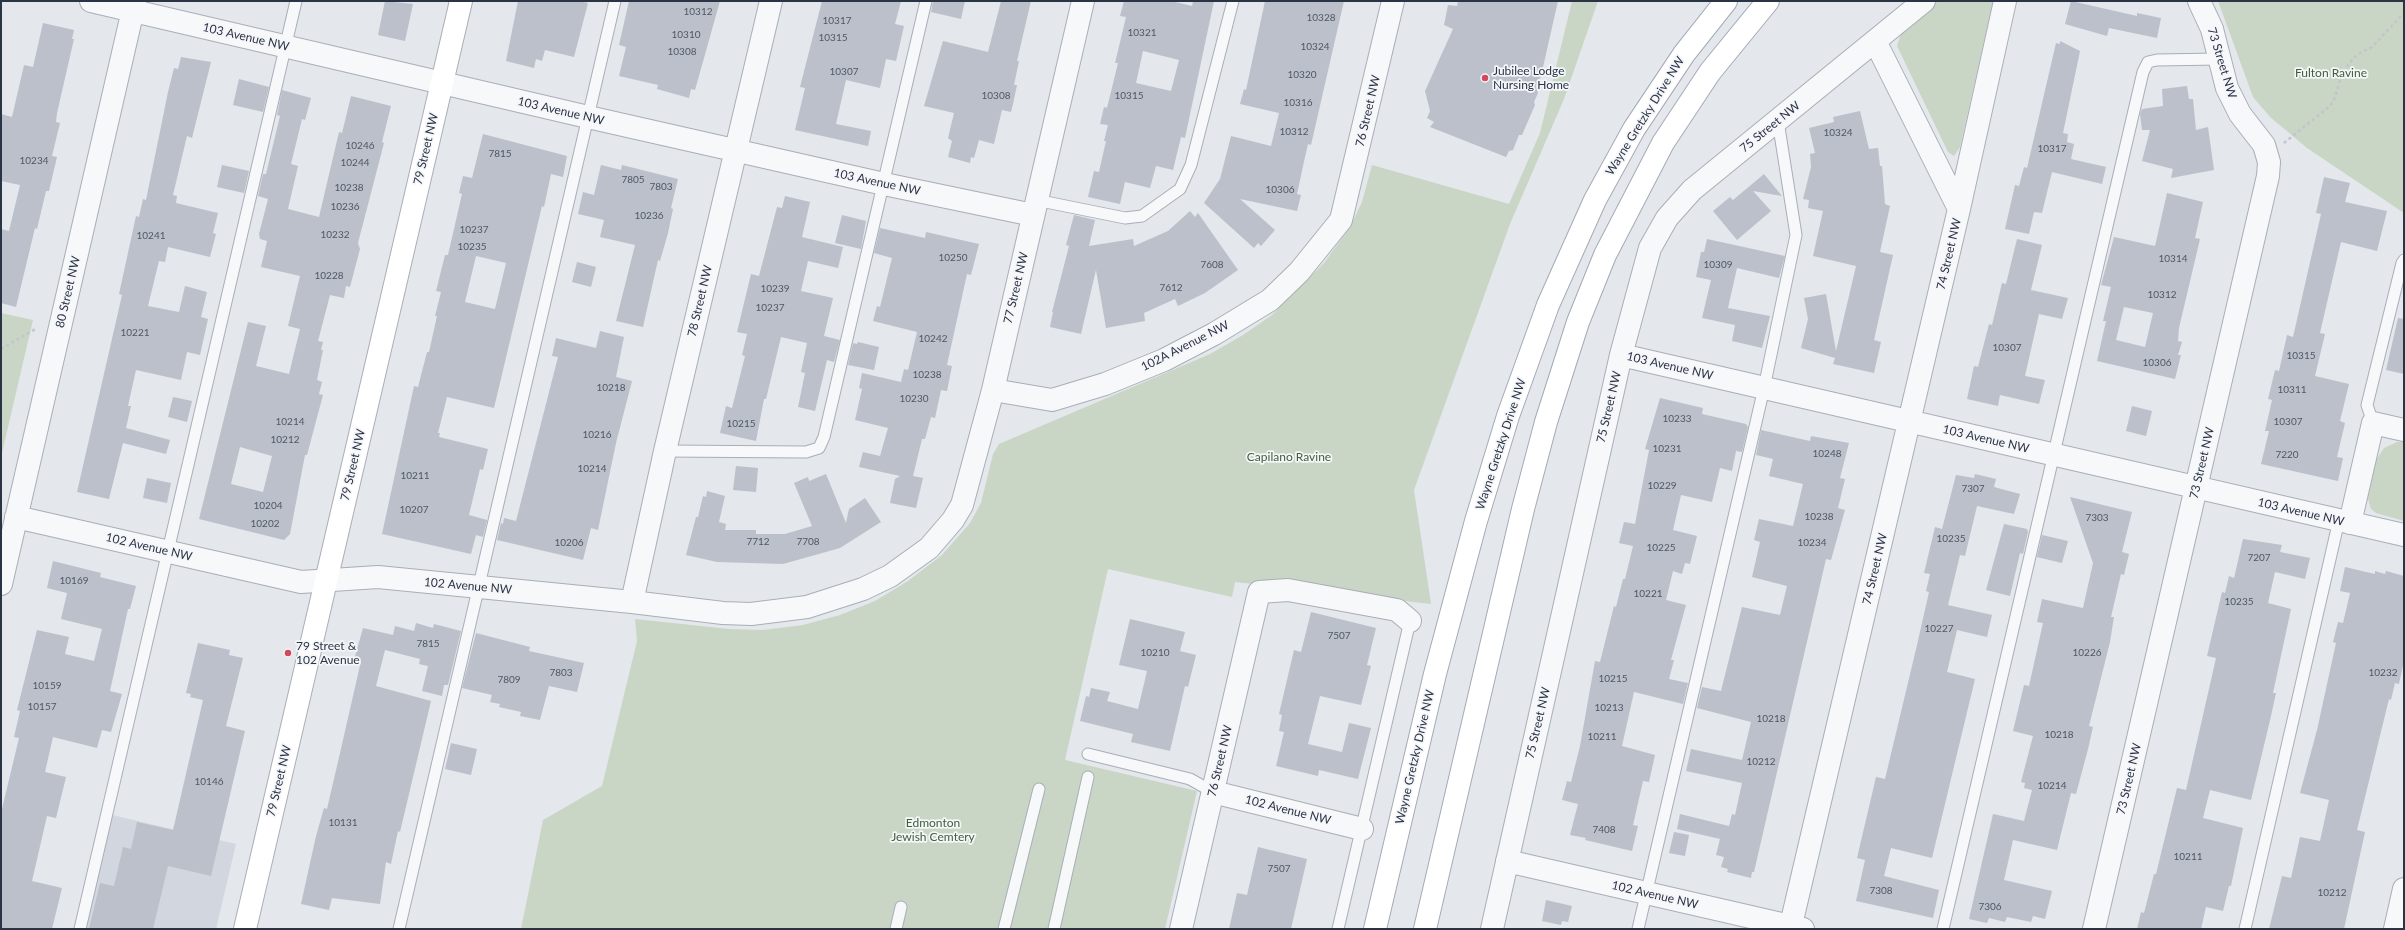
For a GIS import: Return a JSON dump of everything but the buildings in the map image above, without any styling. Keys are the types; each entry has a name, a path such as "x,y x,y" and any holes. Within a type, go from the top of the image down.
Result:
{"main road":[{"name":"79 Street NW","path":"245,929 461,1"},
{"name":"Wayne Gretzky Drive NW","path":"1376,929 1433,681 1476,521 1508,416 1548,305 1578,235 1618,157 1659,90 1726,1"},
{"path":"1425,929 1527,495 1546,422 1578,322 1605,255 1663,143 1710,72 1768,1"}],"street":[{"name":"103 Avenue NW","path":"91,1 134,6 285,46 884,184 1034,207"},
{"name":"78 Street NW","path":"632,602 665,451 771,1"},
{"name":"77 Street NW","path":"916,559 942,535 962,505 993,390 1034,207 1083,1"},
{"name":"76 Street NW","path":"1341,220 1393,1"},
{"name":"75 Street NW","path":"1492,929 1621,355 1645,265 1658,232 1667,218 1692,190 1924,1"},
{"name":"74 Street NW","path":"1795,928 2005,1"},
{"name":"73 Street NW","path":"2094,929 2268,176 2269,162 2264,145 2234,103 2227,88 2201,4"},
{"name":"80 Street NW","path":"1,584 134,6"},
{"name":"74 Street NW","path":"1875,41 1959,209"},
{"name":"102A Avenue NW","path":"993,390 1052,400 1105,384 1164,360 1214,334 1270,300 1299,272 1341,220"},
{"name":"103 Avenue NW","path":"1621,355 2404,535"},
{"name":"103 Avenue NW","path":"2345,522 2373,423"},
{"path":"2373,423 2404,430"},
{"name":"102 Avenue NW","path":"16,517 167,550 301,582 378,577 632,602 723,613 779,611 834,600 863,589 890,576 916,559"},
{"name":"76 Street NW","path":"1181,929 1259,592 1288,590 1397,610 1410,621"},
{"name":"102 Avenue NW","path":"1213,792 1362,829"},
{"name":"102 Avenue NW","path":"1507,861 1795,928"},
{"path":"2395,929 2404,889"}],"lane":[{"path":"80,929 296,1"},
{"path":"399,929 615,1"},
{"path":"665,451 806,452 819,448 824,436 926,1"},
{"path":"1034,207 1125,218 1142,216 1180,189 1191,165 1233,1"},
{"path":"1943,929 2143,72 2148,62 2157,60 2219,59"},
{"path":"1638,929 1764,388 1796,235 1778,121"},
{"path":"2373,423 2367,404 2404,260"},
{"path":"2245,929 2345,522"},
{"path":"1338,929 1410,621"},
{"path":"1088,754 1190,779 1213,792"},
{"path":"1054,929 1088,777"},
{"path":"1004,929 1039,789"},
{"path":"896,929 901,907"}],"path":[{"path":"2267,153 2284,144 2330,106 2342,74 2351,61 2358,54 2372,47 2404,14"},
{"path":"1,349 37,328"}],"shaded area":[{"path":"112,815 236,844 216,929 86,929"}],"green space":[{"name":"Capilano Ravine","path":"1572,1 1598,1 1564,99 1510,224 1414,490 1431,604 1235,582 1232,597 1108,569 1065,760 1197,791 1165,929 521,929 543,820 602,786 637,641 635,619 729,629 763,630 803,625 840,615 875,601 908,581 942,555 970,523 981,503 993,454 999,444 1210,354 1243,335 1272,315 1324,263 1350,227 1362,202 1372,165 1509,204 1540,133"},
{"path":"1938,1 1993,1 1960,147 1954,156 1948,152 1897,46 1902,30"},
{"name":"Fulton Ravine","path":"2218,1 2404,1 2404,213 2307,148 2270,117 2253,97"},
{"path":"1,313 33,320 1,457"},
{"path":"2397,442 2404,442 2404,521 2376,513 2371,509 2368,499 2376,460 2384,448"}],"place":[{"name":"Jubilee Lodge Nursing Home","path":"1485,78"},
{"name":"79 Street & 102 Avenue","path":"288,653"}],"park label":[{"name":"Edmonton Jewish Cemtery","path":"933,830"}]}
